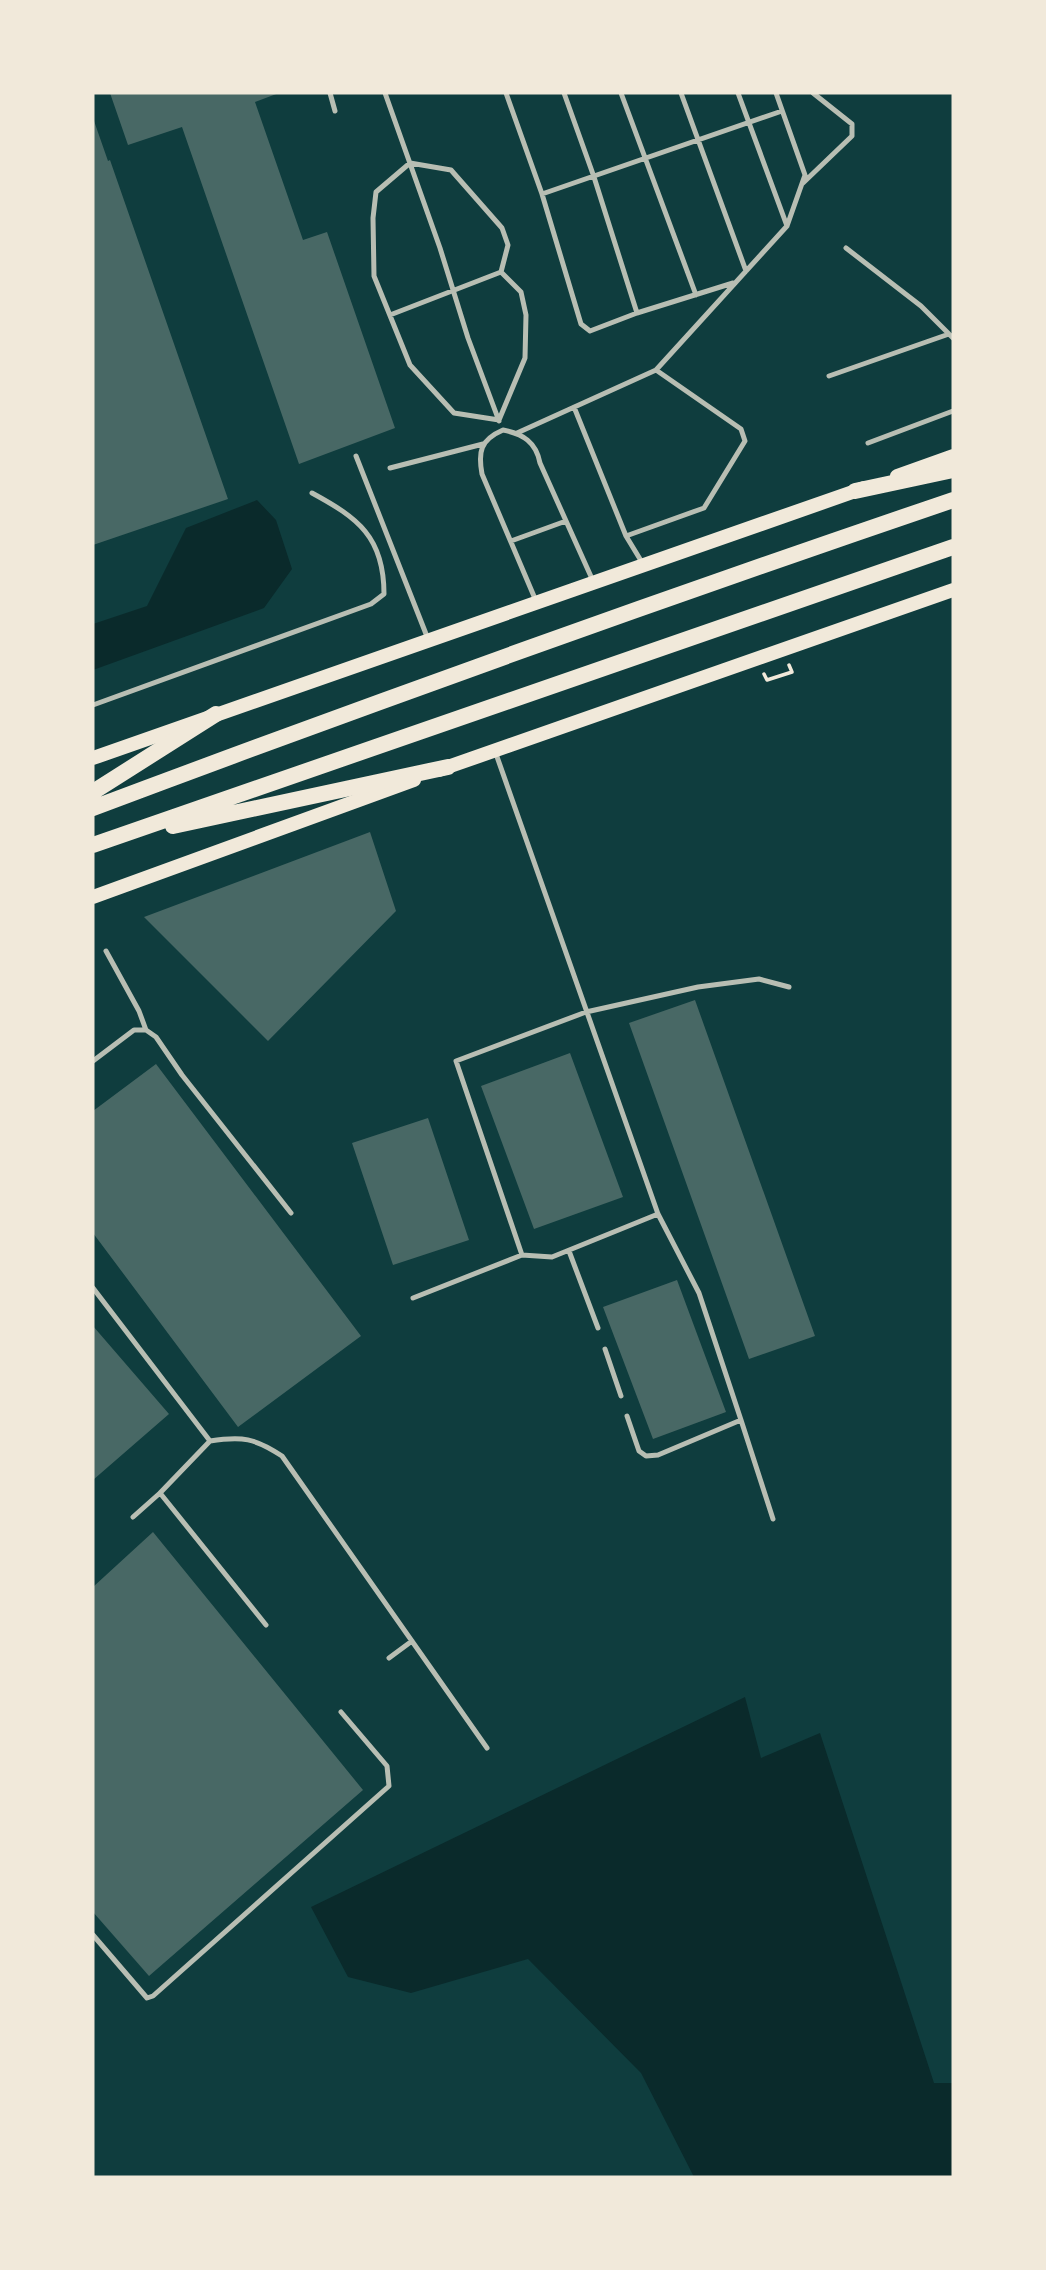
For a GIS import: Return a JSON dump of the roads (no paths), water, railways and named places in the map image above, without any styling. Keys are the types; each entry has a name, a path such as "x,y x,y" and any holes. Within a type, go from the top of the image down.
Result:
{"highway":[{"path":"855,491 953,470"},
{"path":"93,808 316,724 682,593 953,500"},
{"path":"98,843 953,547"},
{"path":"93,792 216,714"},
{"path":"98,843 448,767"}],"main road":[{"path":"93,758 953,456"},
{"path":"93,897 448,767 953,590"}],"lane":[{"path":"330,93 335,111"},
{"path":"385,93 468,338 503,430"},
{"path":"506,93 542,194 582,324 590,331 735,282"},
{"path":"564,93 637,313"},
{"path":"621,93 695,295"},
{"path":"681,93 746,271"},
{"path":"738,93 787,226"},
{"path":"517,433 656,370 787,226 805,175 776,93"},
{"path":"802,185 852,136 852,124 813,93"},
{"path":"542,194 750,124 782,110"},
{"path":"499,421 454,413 410,365 374,276 373,218 376,192 410,163 452,170 502,228 508,245 501,272"},
{"path":"829,376 951,336 920,306 846,248"},
{"path":"390,315 501,272"},
{"path":"499,421 525,358 526,315 521,292 501,272"},
{"path":"626,536 704,509 745,441 741,429 656,370"},
{"path":"574,407 626,536 643,564"},
{"path":"868,443 953,411"},
{"path":"390,468 483,444 503,430 517,433 531,442 537,451 593,581"},
{"path":"483,444 479,457 482,474 536,601"},
{"path":"356,456 428,639"},
{"path":"93,705 371,604 384,594 384,573 369,533 339,508 312,492"},
{"path":"511,541 566,521"},
{"path":"495,751 658,1214 699,1293 773,1519"},
{"path":"106,951 139,1011 146,1030 156,1037 182,1075 291,1213"},
{"path":"522,1255 456,1061 586,1012 698,987 759,979 789,987"},
{"path":"93,1061 134,1030 146,1030"},
{"path":"413,1298 522,1255 552,1257 658,1214"},
{"path":"569,1251 598,1328"},
{"path":"93,1288 210,1441"},
{"path":"606,1349 621,1396"},
{"path":"627,1416 639,1451 646,1456 658,1455 741,1420"},
{"path":"133,1517 210,1441 233,1437 259,1441 282,1456 487,1748"},
{"path":"160,1493 266,1625"},
{"path":"389,1658 412,1641"},
{"path":"93,1935 147,1998 153,1996 389,1786 387,1766 341,1712"}],"water":[{"path":"257,500 276,520 292,569 264,608 93,670 93,624 147,606 186,528"},
{"path":"745,1697 761,1758 820,1733 934,2083 953,2083 953,2177 694,2177 641,2073 528,1959 411,1993 348,1977 311,1907"}]}
